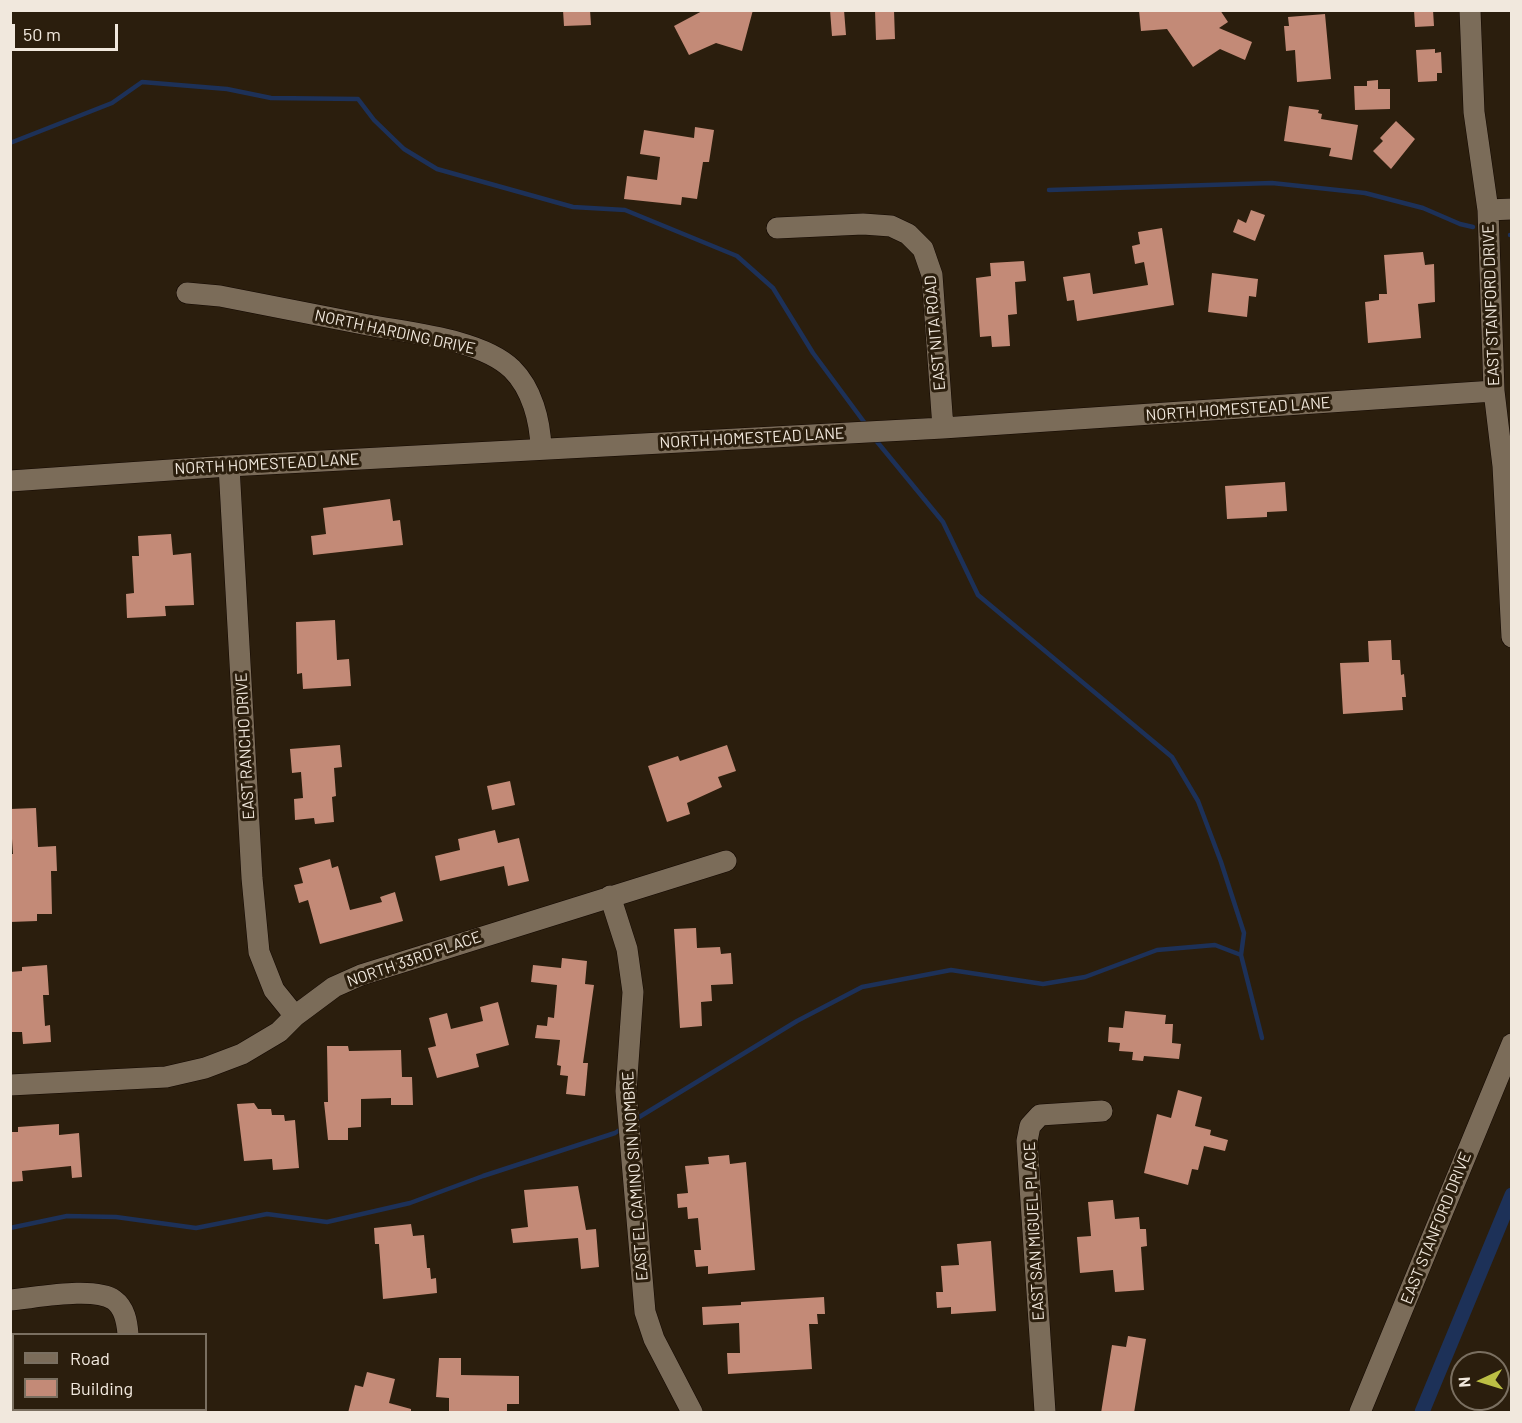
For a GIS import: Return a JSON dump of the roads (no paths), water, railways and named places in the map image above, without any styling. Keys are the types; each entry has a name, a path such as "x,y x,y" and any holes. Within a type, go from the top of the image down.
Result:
{"street":[{"name":"EAST STANFORD DRIVE","path":"1470,10 1474,112 1488,210 1494,391 1503,466 1512,637"},
{"path":"1488,210 1512,209"},
{"name":"EAST NITA ROAD","path":"777,228 863,224 891,226 908,234 923,249 932,275 943,428"},
{"name":"NORTH HARDING DRIVE","path":"187,293 220,296 426,337 490,354 510,367 523,381 535,411 541,448"},
{"name":"NORTH HOMESTEAD LANE","path":"10,481 541,448 943,428 1494,391"},
{"name":"EAST RANCHO DRIVE","path":"229,466 251,867 259,952 274,990 295,1016"},
{"name":"NORTH 33RD PLACE","path":"10,1085 166,1077 195,1070 242,1054 279,1032 295,1016 334,987 361,975 726,861"},
{"name":"EAST EL CAMINO SIN NOMBRE","path":"610,896 627,949 633,992 627,1072 629,1124 645,1312 654,1339 692,1413"},
{"name":"EAST STANFORD DRIVE","path":"1360,1413 1512,1044"},
{"name":"EAST SAN MIGUEL PLACE","path":"1045,1413 1027,1141 1030,1126 1040,1115 1102,1111"},
{"path":"10,1300 88,1294 113,1299 126,1317 128,1333"}],"waterway":[{"path":"10,143 112,103 142,82 227,89 271,98 358,99 374,120 404,149 437,169 573,207 625,210 737,256 773,288 813,353 867,426"},
{"path":"1049,190 1272,183 1365,193 1423,208 1460,224 1473,227"},
{"path":"874,438 943,522 978,595 1172,757 1198,801 1244,933 1241,955 1262,1038"},
{"path":"636,1119 797,1021 862,987 951,970 1043,984 1085,977 1157,950 1215,945 1241,955"},
{"path":"10,1228 67,1216 116,1217 196,1228 267,1214 327,1222 410,1203 483,1176 615,1133 624,1127"},
{"path":"1422,1412 1512,1195"}]}
